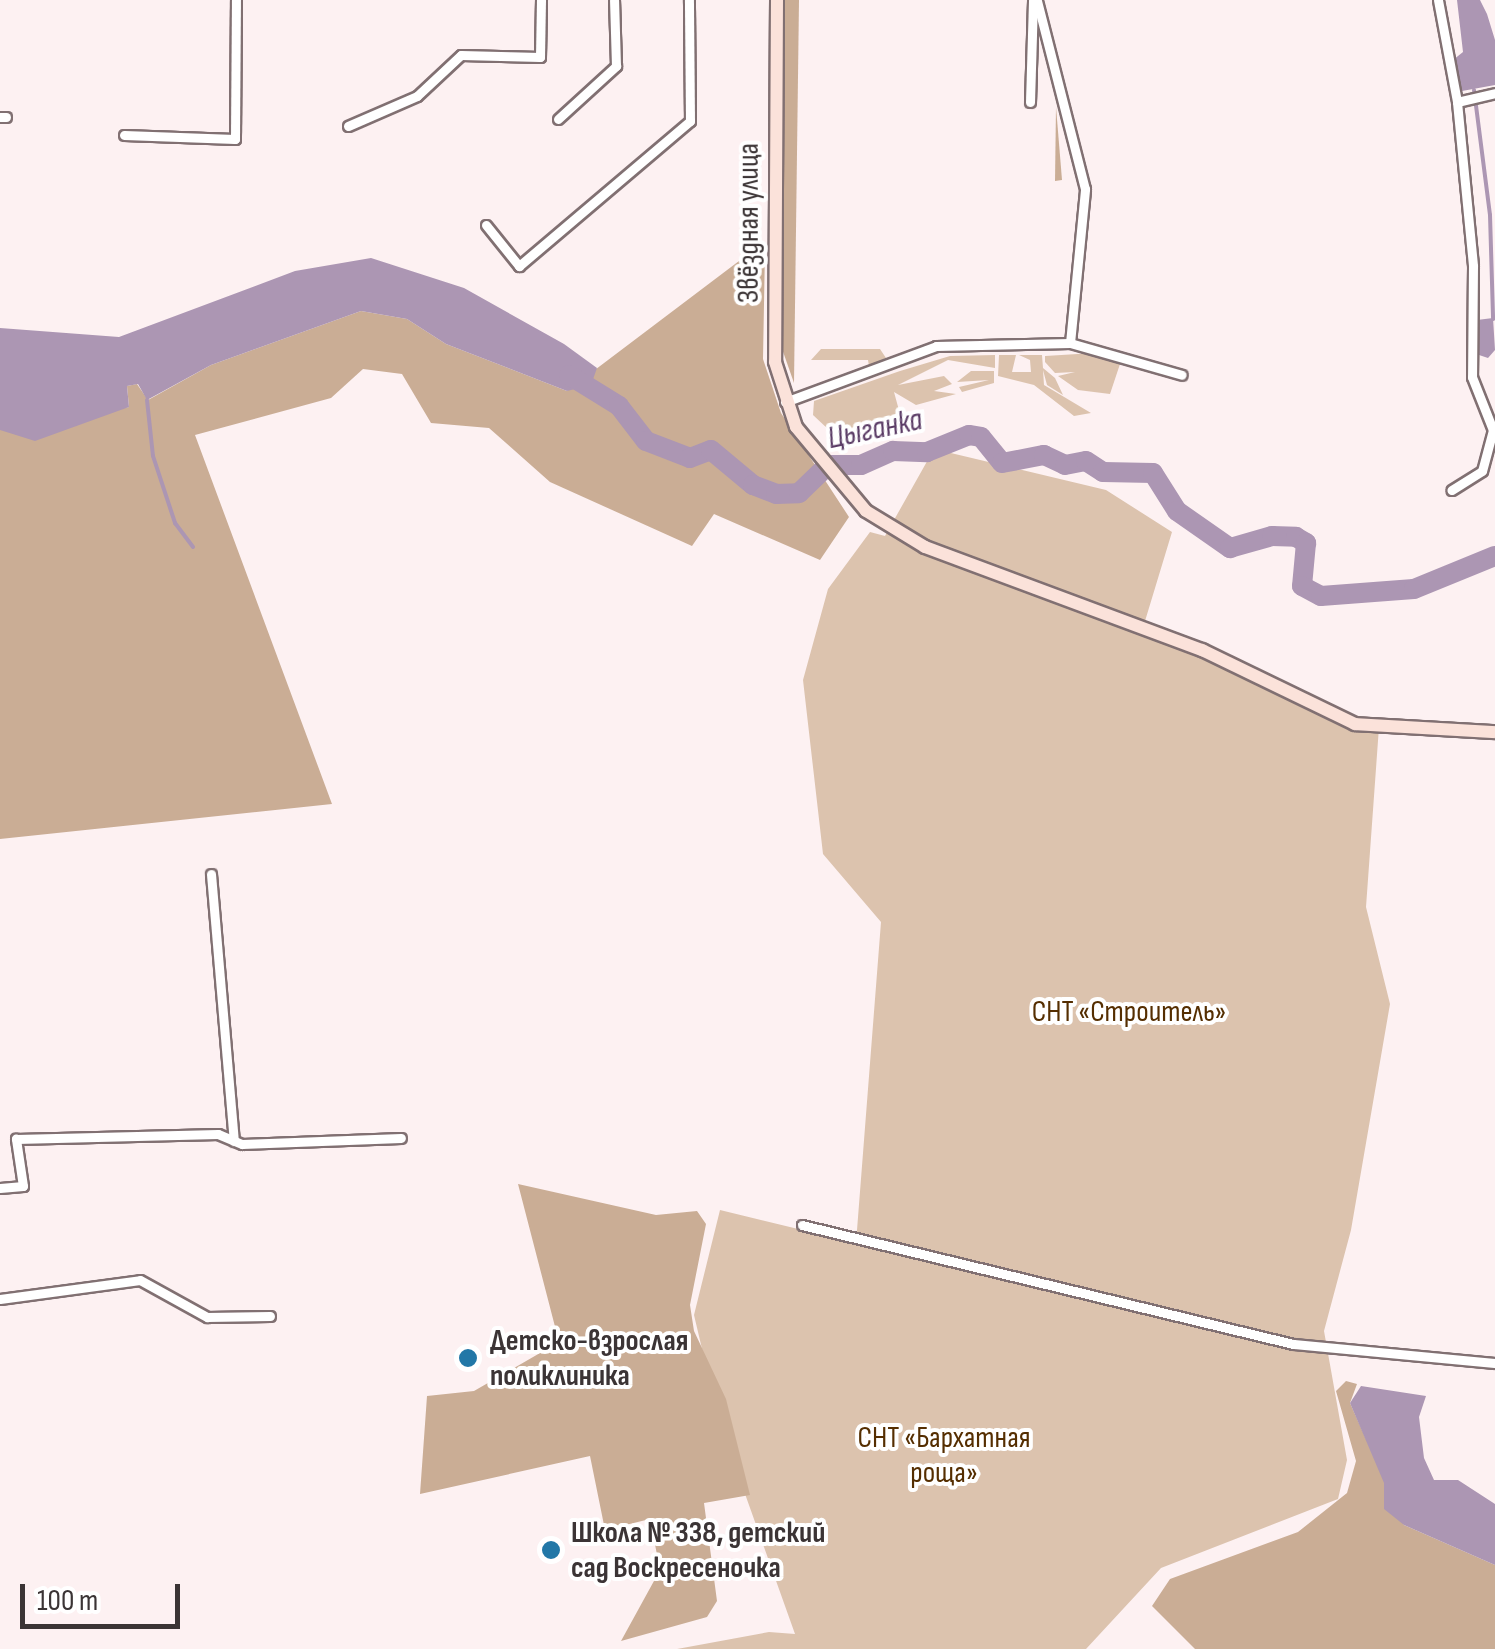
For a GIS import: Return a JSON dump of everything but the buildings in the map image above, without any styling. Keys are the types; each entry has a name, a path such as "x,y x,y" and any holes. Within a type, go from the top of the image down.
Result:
{"street":[{"path":"124,135 235,139 236,0"},
{"path":"348,126 416,96 461,55 540,57 541,0"},
{"path":"558,119 616,66 614,0"},
{"path":"486,225 519,266 690,122 690,0"},
{"name":"Звёздная улица","path":"777,0 774,362 785,402 804,441 866,511 924,547 1202,650 1354,724 1495,732"},
{"path":"1035,0 1085,188 1070,342"},
{"path":"1030,102 1035,0"},
{"path":"1438,0 1457,102 1473,266 1472,377 1493,430 1482,471 1452,490"},
{"path":"1457,102 1495,93"},
{"path":"785,402 936,346 1070,342 1182,375"},
{"path":"211,874 234,1141"},
{"path":"0,1188 23,1186 16,1138 218,1134 234,1141 400,1138"},
{"path":"802,1226 1293,1344 1495,1363"},
{"path":"0,1299 140,1280 207,1317 270,1316"}],"green space":[{"path":"821,349 880,349 886,358 869,366 868,360 811,360"},
{"path":"1094,353 1121,361 1110,394 1078,390 1058,376 1075,372 1055,373 1045,362 1045,356"},
{"path":"995,355 995,368 948,360 898,385 944,376 952,384 934,391 956,394 916,405 894,392 900,414 868,436 829,430 813,415 814,401 900,371 950,356"},
{"path":"999,355 1016,355 1012,372 1031,372 1030,360 1019,355 1042,355 1043,368 1055,378 1063,395 1047,385 1043,370 1044,385 1091,413 1074,416 1034,385 998,376"},
{"path":"971,371 994,371 994,383 962,392 959,387 989,380 957,382"},
{"name":"СНТ «Строитель»","path":"934,449 1106,490 1172,532 1142,631 1379,727 1366,907 1390,1004 1351,1230 1324,1331 1347,1460 1338,1499 1161,1568 1086,1649 677,1649 769,1632 795,1634 719,1421 694,1315 720,1210 856,1243 881,922 823,854 803,680 828,589 870,532 885,536"}],"shaded area":[{"path":"783,0 799,0 794,383 780,343"},
{"path":"1457,0 1480,0 1487,14 1495,40 1495,85 1462,91 1453,60 1463,52"},
{"path":"1056,107 1062,180 1055,181"},
{"path":"765,249 763,359 781,413 849,517 820,560 714,514 692,546 550,482 489,428 431,423 402,374 363,369 331,398 195,435 332,804 0,839 0,430 129,407 127,386 137,384 148,400 211,365 361,311 407,319 446,344 567,391 743,258"},
{"path":"371,258 464,288 564,344 597,368 591,385 567,391 446,344 407,319 361,311 211,365 147,400 138,384 127,386 129,407 35,441 0,430 0,328 119,337 295,271"},
{"path":"1493,318 1495,350 1488,358 1476,354 1477,320"},
{"path":"518,1184 656,1215 697,1211 706,1224 690,1305 694,1331 726,1399 750,1495 704,1503 717,1601 707,1617 621,1641 660,1570 650,1519 605,1530 590,1456 420,1494 427,1396 474,1391 559,1342"},
{"path":"1346,1381 1357,1384 1350,1403 1404,1525 1495,1565 1495,1649 1195,1649 1152,1606 1170,1579 1298,1532 1347,1493 1356,1461 1336,1391"},
{"path":"1361,1386 1426,1396 1419,1417 1424,1458 1434,1480 1458,1480 1495,1504 1495,1565 1404,1525 1384,1509 1384,1483 1350,1403"}],"waterway":[{"path":"1474,90 1490,215 1493,319"},
{"name":"Цыганка","path":"569,375 619,406 646,441 690,458 711,450 753,485 776,494 799,493 828,465 861,465 893,451 927,452 969,435 981,437 1002,463 1044,455 1065,465 1086,461 1103,472 1153,473 1177,511 1230,548 1272,536 1296,537 1306,543 1302,586 1321,596 1414,589 1495,556"},
{"path":"147,400 153,456 175,523 193,547"}],"place":[{"name":"Детско-взрослая поликлиника","path":"468,1358"},
{"name":"Школа № 338, детский сад Воскресеночка","path":"551,1550"}],"park label":[{"name":"СНТ «Бархатная роща»","path":"944,1455"}]}
